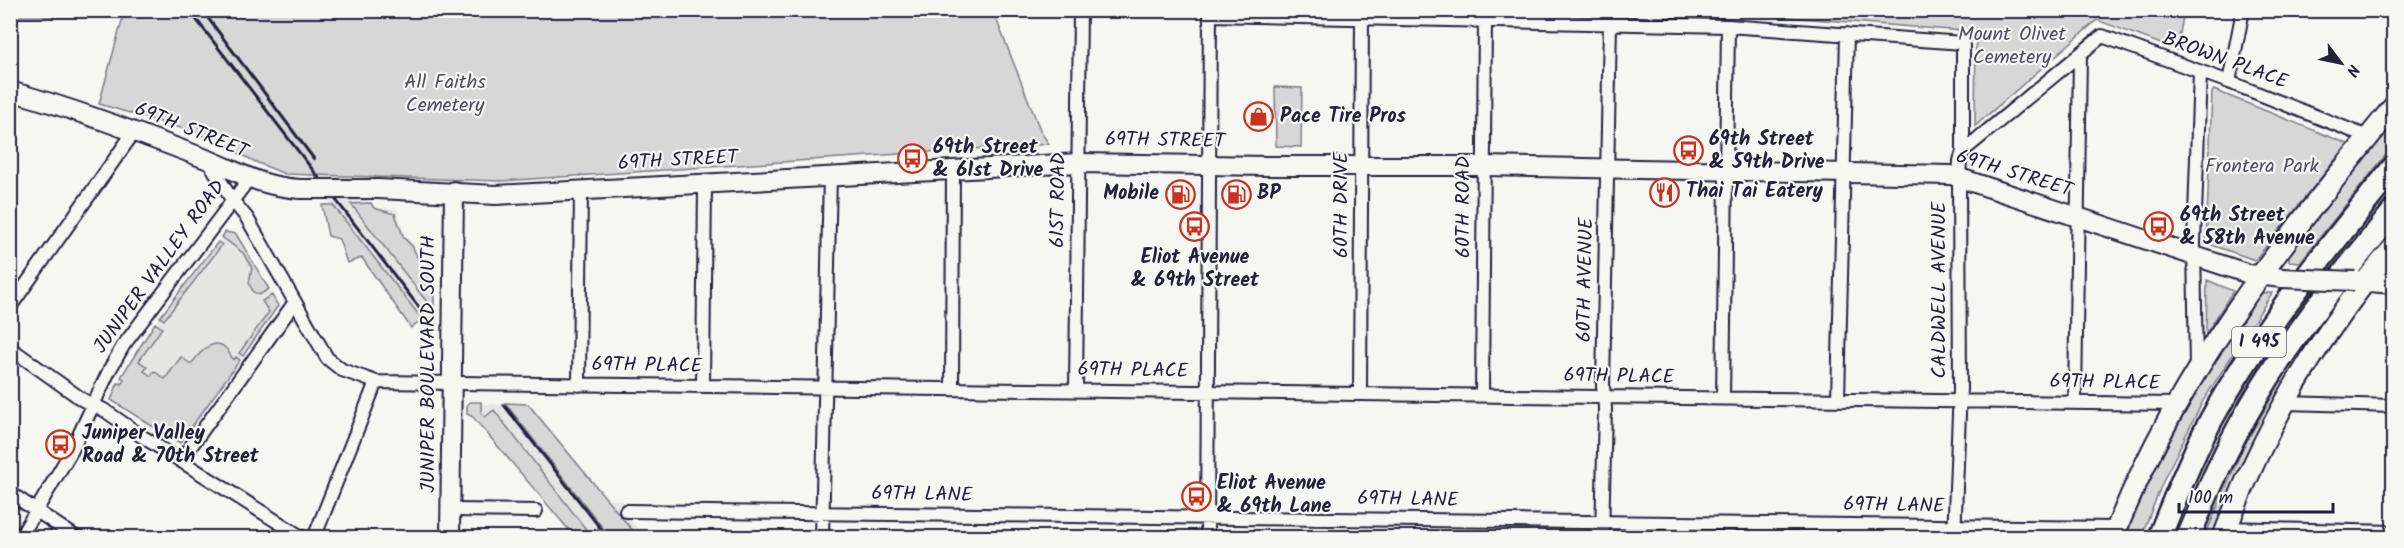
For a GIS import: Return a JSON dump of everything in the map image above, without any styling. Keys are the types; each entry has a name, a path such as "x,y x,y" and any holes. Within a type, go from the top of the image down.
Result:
{"highway":[{"name":"I 495","path":"2159,537 2210,421 2250,355 2291,296 2394,167"},
{"name":"I 495","path":"2188,537 2233,439 2271,373 2318,307 2394,211"}],"main road":[{"name":"69TH STREET","path":"10,91 65,106 208,159 249,179 279,188 453,191 496,195 1079,162 1209,165 1362,164 1951,175 2259,276 2394,284"},
{"path":"2115,533 2145,464 2196,369 2259,276 2394,106"},
{"name":"JUNIPER BOULEVARD SOUTH","path":"450,537 453,191"},
{"path":"2225,533 2256,460 2285,403 2359,282 2394,247"}],"street":[{"name":"61ST ROAD","path":"1077,390 1080,10"},
{"path":"2229,82 2243,10"},
{"path":"1207,537 1210,13 1728,26 1847,34 1838,399"},
{"name":"60TH DRIVE","path":"1360,393 1362,17"},
{"name":"60TH ROAD","path":"1482,395 1485,19"},
{"name":"60TH AVENUE","path":"1602,537 1610,23"},
{"path":"1723,399 1728,26"},
{"name":"CALDWELL AVENUE","path":"1847,34 1963,43 1964,151 1960,161 1959,178 1958,400 1954,532"},
{"name":"BROWN PLACE","path":"1964,151 2102,36 2229,82 2368,137"},
{"path":"2074,401 2080,55"},
{"path":"2196,369 2194,256 2200,72"},
{"path":"10,307 134,132"},
{"name":"69TH PLACE","path":"208,159 232,200 247,219 327,358 342,370 376,382 2176,404"},
{"path":"952,389 953,168"},
{"path":"822,537 830,176"},
{"name":"JUNIPER VALLEY ROAD","path":"20,537 72,450 123,346 249,179"},
{"path":"703,386 705,183"},
{"path":"579,385 581,189"},
{"path":"181,460 296,302"},
{"path":"10,348 82,400 94,405 303,537"},
{"path":"314,537 376,382"},
{"path":"2285,403 2394,406"},
{"path":"10,492 77,537"},
{"path":"451,510 536,511"},
{"name":"69TH LANE","path":"626,511 1603,522 1954,532 2115,533"},
{"path":"2225,533 2394,532"}],"shaded area":[{"path":"178,11 346,173 374,208 397,209 404,234 414,245 431,282 430,310 425,315 411,324 380,279 326,218 324,203 331,204"},
{"path":"225,232 236,234 278,306 180,443 111,400 122,375 146,336"},
{"path":"473,403 532,406 595,497 623,501 624,513 646,537 577,537 472,416"}],"green space":[{"name":"All Faiths Cemetery","path":"11,10 993,11 1041,132 1049,144 501,181 285,174 198,133 99,104 123,17 11,16"},
{"name":"Mount Olivet Cemetery","path":"1775,10 2184,11 2177,50 2097,20 1975,126 1976,32 1775,16"},
{"path":"1275,87 1302,88 1301,147 1276,146"},
{"name":"Frontera Park","path":"2214,90 2348,144 2255,260 2206,243 2212,92"},
{"path":"2393,121 2393,146 2300,262 2289,261 2286,257"},
{"path":"371,203 374,208 395,214 404,238 412,246 429,281 434,282 434,311 351,204"},
{"path":"322,205 333,205 422,319 411,328 362,258 347,263 339,239 328,236"},
{"path":"225,232 236,234 269,289 259,295 253,292 249,283 252,268 243,253 222,237"},
{"path":"218,242 222,245 164,320 160,317"},
{"path":"2207,280 2233,291 2206,334"},
{"path":"2258,293 2272,293 2203,401 2164,479 2141,537 2125,538 2153,474 2185,412"},
{"path":"272,295 278,306 243,356 239,353 269,312 262,301"},
{"path":"155,323 162,328 139,361 147,367 144,371 151,376 154,371 165,379 181,357 191,364 208,347 218,344 228,351 234,360 236,357 240,360 180,443 165,434 166,431 161,428 160,431 111,400 118,383 122,384 124,379 121,377"},
{"path":"2281,381 2287,382 2216,537 2204,538 2243,448"},
{"path":"470,402 481,402 481,412 485,417 494,410 588,532 595,537 575,537 473,417 467,414 467,405"},
{"path":"505,403 528,404 638,537 610,537"}],"railway":[{"path":"189,10 425,315"},
{"path":"202,10 314,159"},
{"path":"504,405 608,538"}],"place":[{"name":"Pace Tire Pros","path":"1259,117"},
{"name":"69th Street & 59th Drive","path":"1688,151"},
{"name":"69th Street & 61st Drive","path":"912,159"},
{"name":"Thai Tai Eatery","path":"1665,192"},
{"name":"Mobile","path":"1180,194"},
{"name":"BP","path":"1236,194"},
{"name":"Eliot Avenue & 69th Street","path":"1195,227"},
{"name":"69th Street & 58th Avenue","path":"2159,227"},
{"name":"Juniper Valley Road & 70th Street","path":"61,445"},
{"name":"Eliot Avenue & 69th Lane","path":"1196,496"}]}
